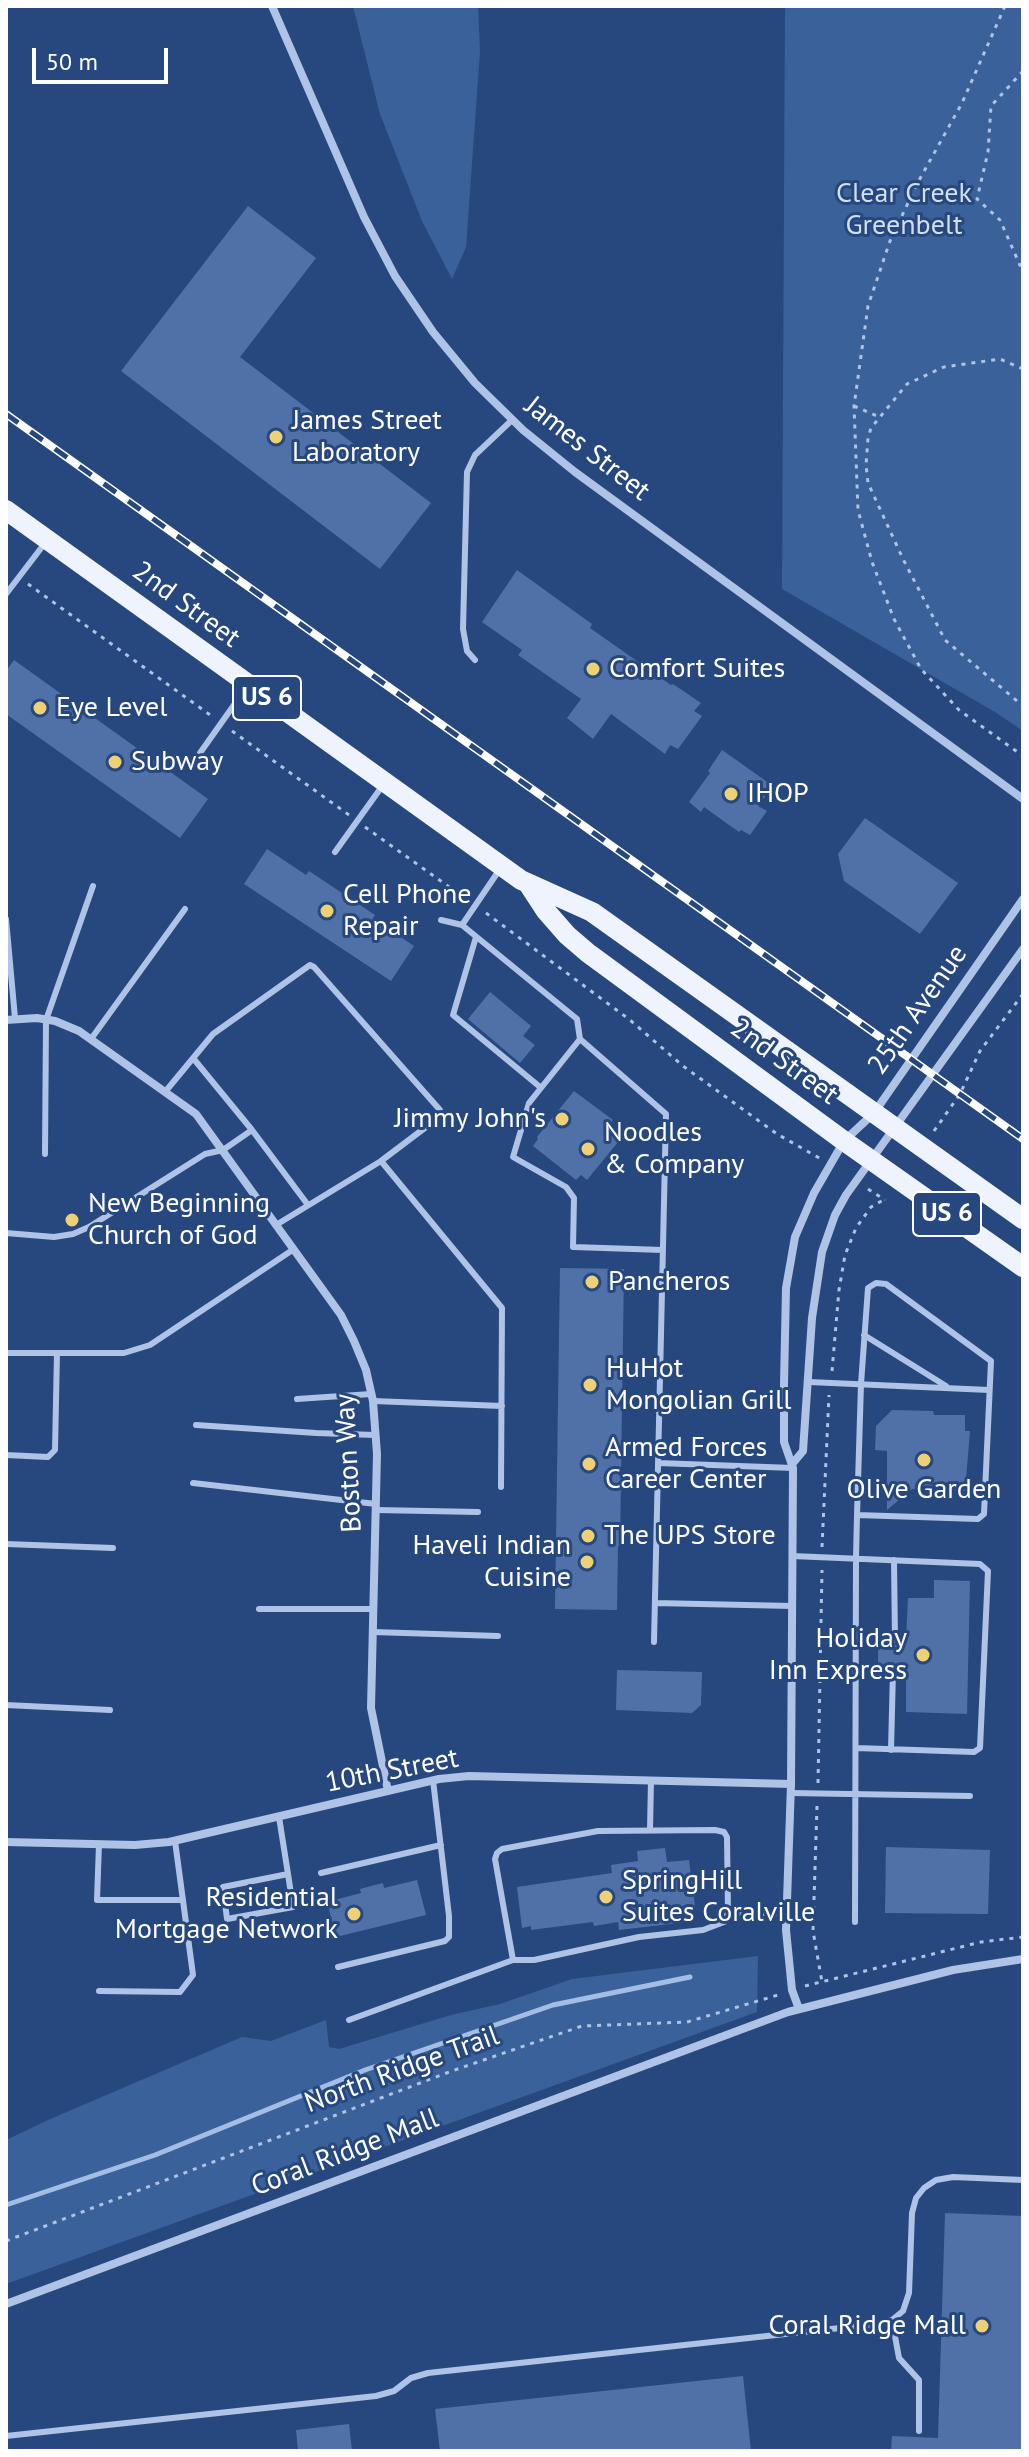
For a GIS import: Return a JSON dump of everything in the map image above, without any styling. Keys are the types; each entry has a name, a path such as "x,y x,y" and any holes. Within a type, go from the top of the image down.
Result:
{"main road":[{"name":"2nd Street","path":"6,510 529,885 561,896 592,912 1023,1219"},
{"name":"2nd Street","path":"529,885 546,911 588,953 844,1141 1023,1267"}],"street":[{"name":"James Street","path":"272,6 358,205 395,276 433,332 475,383 512,420 575,472 1023,799"},
{"name":"25th Avenue","path":"799,2009 792,1990 786,1930 791,1789 793,1465 784,1442 786,1288 795,1237 829,1164 844,1141 874,1113 1023,899"},
{"name":"25th Avenue","path":"793,1465 803,1451 812,1318 822,1252 835,1215 856,1181 1023,949"},
{"name":"Boston Way","path":"10,1019 46,1020 79,1031 196,1114 341,1315 366,1370 372,1398 376,1507 371,1708 388,1791"},
{"name":"10th Street","path":"6,1842 135,1845 175,1841 433,1780 469,1776 651,1780 791,1789"},
{"name":"Coral Ridge Mall","path":"6,2304 799,2009 953,1970 1023,1959"}],"lane":[{"path":"475,660 467,651 463,629 467,472 475,455 512,420"},
{"path":"6,594 48,540"},
{"path":"200,753 249,684"},
{"path":"335,852 385,782"},
{"path":"462,925 502,866"},
{"path":"45,1154 46,1020 93,886"},
{"path":"91,1039 185,909"},
{"path":"6,919 10,1019"},
{"path":"441,920 462,925 577,1019 580,1039 666,1114 654,1642"},
{"path":"476,937 453,1015 540,1087"},
{"path":"165,1092 213,1034 306,966 314,967 440,1110 438,1118 381,1161 276,1225"},
{"path":"580,1039 529,1103 513,1157 566,1187 574,1198 573,1247 663,1250"},
{"path":"193,1058 308,1205"},
{"path":"6,1233 54,1237 73,1234 205,1154 223,1150 252,1130"},
{"path":"381,1161 502,1308 501,1487"},
{"path":"6,1353 124,1353 150,1345 294,1249"},
{"path":"855,1922 856,1558 857,1515 861,1384 868,1288 876,1283 886,1284 991,1361 982,1518 857,1515"},
{"path":"864,1335 948,1388"},
{"path":"6,1455 48,1457 55,1450 57,1353"},
{"path":"809,1382 989,1390"},
{"path":"297,1399 372,1398 502,1406"},
{"path":"196,1425 375,1435"},
{"path":"658,1463 793,1465"},
{"path":"193,1483 376,1507 478,1512"},
{"path":"6,1544 113,1548"},
{"path":"792,1556 980,1564 988,1571 980,1748 974,1752 856,1748"},
{"path":"894,1560 895,1640"},
{"path":"655,1603 792,1606"},
{"path":"259,1609 373,1609"},
{"path":"373,1632 498,1636"},
{"path":"891,1750 893,1671"},
{"path":"6,1705 110,1710"},
{"path":"338,1967 445,1941 449,1937 433,1780"},
{"path":"650,1830 651,1780"},
{"path":"791,1789 856,1795 970,1796"},
{"path":"279,1817 288,1874 293,1907 227,1919 223,1887 288,1874"},
{"path":"349,2020 513,1960 534,1960 639,1937 703,1930 724,1922 728,1913 727,1837 724,1832 715,1830 598,1831 502,1849 495,1859 513,1960"},
{"path":"99,1991 180,1992 193,1975 175,1841"},
{"path":"99,1844 97,1900 182,1900"},
{"path":"321,1873 441,1845"},
{"path":"728,1913 787,1913"},
{"path":"6,2436 376,2396 394,2391 411,2378 428,2373 877,2324 892,2320 903,2311 909,2293 912,2213 916,2198 924,2188 936,2180 953,2177 1023,2180"},
{"path":"892,2320 899,2358 919,2380 919,2431"}],"path":[{"path":"1005,6 962,103 917,184 890,241 868,306 854,406 858,510 872,562 894,619 921,669 959,710 1023,756"},
{"path":"1023,71 991,106 988,152 977,199 1000,220 1023,272"},
{"path":"1023,369 1000,359 944,367 907,384 878,417 868,438 868,483 945,640 1023,706"},
{"path":"854,406 878,417"},
{"path":"18,577 476,906 630,1020 683,1066 777,1134 829,1164"},
{"path":"856,1181 885,1200"},
{"name":"North Ridge Trail","path":"6,2241 449,2072 582,2026 687,2022 822,1982 981,1942 1023,1937"}],"green space":[{"path":"353,6 478,6 480,51 466,247 452,279 422,221 380,114"},
{"name":"Clear Creek Greenbelt","path":"785,6 1023,6 1023,731 782,589"},
{"path":"758,1956 757,2012 6,2284 6,2140 48,2120 242,2037 271,2041 326,2020 329,2047 339,2049 451,2015 500,2004 572,1979"}],"building":[{"name":"James Street Laboratory","path":"248,206 316,258 240,357 431,503 380,569 121,371"},
{"name":"Comfort Suites","path":"517,570 592,624 590,628 701,703 694,711 702,716 678,749 670,745 665,754 611,714 593,739 567,718 581,699 518,655 522,650 482,622"},
{"path":"14,660 208,799 180,838 6,714 6,671"},
{"name":"IHOP","path":"722,750 773,786 758,806 767,811 750,835 741,830 739,832 704,807 701,812 689,802"},
{"path":"865,818 958,883 920,934 844,881 838,854"},
{"path":"267,849 306,875 309,871 375,915 373,918 414,946 391,981 244,884"},
{"path":"490,992 531,1026 523,1036 535,1045 520,1063 468,1019"},
{"path":"574,1091 613,1120 609,1125 623,1136 587,1180 581,1175 576,1180 533,1146"},
{"path":"560,1268 624,1269 617,1610 555,1609"},
{"name":"Olive Garden","path":"892,1410 965,1415 965,1431 970,1431 965,1491 912,1489 887,1510 887,1451 875,1450 876,1426"},
{"name":"Holiday Inn Express","path":"934,1580 970,1581 967,1714 906,1712 906,1672 899,1671 894,1665 887,1671 878,1670 878,1640 889,1640 894,1646 906,1640 908,1598 934,1598"},
{"path":"617,1670 702,1672 701,1705 692,1713 616,1710"},
{"path":"886,1847 990,1850 988,1914 885,1913"},
{"name":"SpringHill Suites Coralville","path":"665,1848 667,1862 689,1860 695,1906 687,1908 688,1914 678,1915 679,1923 619,1930 618,1922 531,1930 531,1926 522,1928 517,1887 612,1873 611,1865 638,1861 637,1851"},
{"path":"417,1880 426,1915 336,1937 327,1902 361,1893 360,1889 383,1883 384,1888"},
{"name":"Coral Ridge Mall","path":"945,2213 1023,2216 1023,2451 891,2451 892,2436 938,2438"},
{"name":"Coral Ridge Mall","path":"743,2376 751,2451 440,2451 435,2409"},
{"path":"349,2424 352,2451 298,2451 296,2430"}],"waterway":[{"path":"6,2205 155,2155 365,2070 553,2005 690,1977"}],"railway":[{"path":"6,414 1023,1139"}],"place":[{"name":"James Street Laboratory","path":"276,437"},
{"name":"Comfort Suites","path":"593,669"},
{"name":"Eye Level","path":"40,708"},
{"name":"Subway","path":"115,762"},
{"name":"IHOP","path":"731,794"},
{"name":"Cell Phone Repair","path":"327,911"},
{"name":"Jimmy John's","path":"562,1119"},
{"name":"Noodles & Company","path":"588,1149"},
{"name":"New Beginning Church of God","path":"72,1220"},
{"name":"Pancheros","path":"592,1282"},
{"name":"HuHot Mongolian Grill","path":"590,1385"},
{"name":"Olive Garden","path":"924,1460"},
{"name":"Armed Forces Career Center","path":"589,1464"},
{"name":"The UPS Store","path":"588,1536"},
{"name":"Haveli Indian Cuisine","path":"587,1562"},
{"name":"Holiday Inn Express","path":"923,1655"},
{"name":"SpringHill Suites Coralville","path":"606,1897"},
{"name":"Residential Mortgage Network","path":"354,1914"},
{"name":"Coral Ridge Mall","path":"982,2326"}]}
